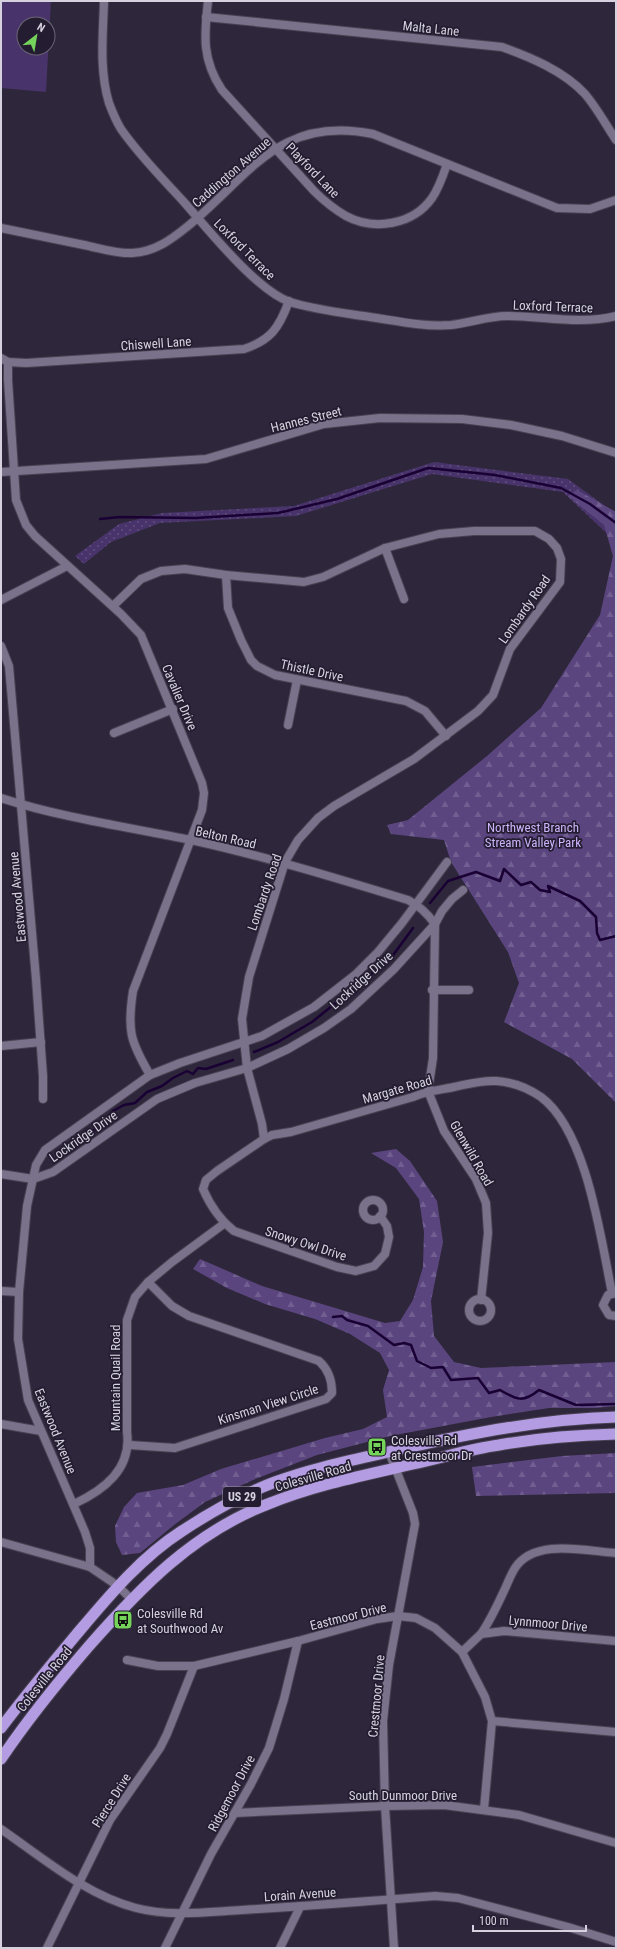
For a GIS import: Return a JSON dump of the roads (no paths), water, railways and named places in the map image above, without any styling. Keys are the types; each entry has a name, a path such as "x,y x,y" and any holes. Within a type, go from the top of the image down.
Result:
{"highway":[{"name":"Colesville Road","path":"1,1728 25,1695 118,1586 147,1558 181,1531 220,1508 275,1482 389,1452 490,1430 538,1422 616,1417"},
{"name":"Colesville Road","path":"1,1758 49,1694 131,1599 172,1561 198,1542 239,1518 267,1504 307,1490 395,1468 498,1445 550,1438 616,1434"}],"street":[{"name":"Loxford Terrace","path":"104,1 102,66 109,104 119,126 132,145 198,218 254,278 270,292 289,302 320,310 427,325 452,325 505,316 579,321 604,319 616,316"},
{"name":"Playford Lane","path":"208,1 205,51 213,77 222,90 314,191 330,206 347,217 364,222 380,225 401,222 416,214 431,199 438,187 447,164"},
{"name":"Malta Lane","path":"206,17 502,47 526,55 565,77 584,94 616,140"},
{"name":"Caddington Avenue","path":"1,228 109,250 132,253 150,249 168,242 198,218 275,148 283,143 309,133 327,130 351,130 373,134 557,208 590,209 616,200"},
{"name":"Chiswell Lane","path":"5,360 26,363 244,349 258,344 270,336 283,319 289,302"},
{"name":"Cavalier Drive","path":"5,360 16,500 26,525 35,536 113,606 141,635 202,782 204,793 202,810 133,991 129,1016 131,1036 134,1047 150,1075"},
{"name":"Hannes Street","path":"1,472 206,459 324,424 380,418 462,419 512,425 562,436 616,453"},
{"name":"Lombardy Road","path":"113,606 141,579 161,571 185,569 226,575 304,582 323,577 385,548 439,534 474,531 535,531 549,539 557,548 561,559 560,582 510,649 493,695 478,711 401,769 334,806 318,818 298,840 285,862 277,883 249,977 242,1019 247,1068 262,1124 264,1139"},
{"path":"385,548 404,599"},
{"path":"1,600 67,566"},
{"name":"Thistle Drive","path":"226,575 228,608 251,660 257,666 275,675 406,701 428,715 446,736"},
{"name":"Eastwood Avenue","path":"1,646 9,666 41,1042 43,1099"},
{"path":"288,725 297,680"},
{"path":"114,733 173,709"},
{"name":"Belton Road","path":"1,798 76,818 191,840 285,862 408,900 416,904 427,913 435,924"},
{"name":"Lockridge Drive","path":"33,1180 37,1160 45,1150 150,1075 180,1062 262,1036 314,1008 355,975 378,952 447,862"},
{"name":"Lockridge Drive","path":"33,1180 53,1172 144,1108 171,1092 247,1068 288,1049 324,1028 351,1009 394,969 435,924 442,911 463,890"},
{"path":"428,1091 433,1058 432,990 435,924"},
{"path":"432,990 469,990"},
{"path":"1,1046 41,1042"},
{"name":"Margate Road","path":"225,1223 203,1189 206,1180 264,1139 272,1135 291,1132 414,1097 428,1091 446,1089 483,1081 496,1081 513,1084 532,1091 542,1098 556,1112 580,1157 594,1205 614,1293 605,1297 603,1305 606,1312 616,1316"},
{"name":"Glenwild Road","path":"428,1091 444,1131 476,1179 486,1203 488,1232 481,1300"},
{"path":"1,1174 33,1180"},
{"name":"Eastwood Avenue","path":"33,1180 27,1206 19,1292 18,1339 22,1369 28,1400 74,1504 90,1548 90,1567"},
{"name":"Snowy Owl Drive","path":"225,1223 234,1230 268,1243 337,1267 356,1271 366,1270 374,1266 385,1254 388,1246 388,1232 387,1226 380,1216"},
{"name":"Mountain Quail Road","path":"74,1504 107,1485 118,1472 129,1445 127,1428 127,1320 135,1297 148,1282 225,1223"},
{"name":"Kinsman View Circle","path":"129,1445 175,1448 326,1399 332,1393 332,1386 327,1369 319,1361 312,1357 189,1316 172,1306 148,1282"},
{"path":"1,1291 19,1292"},
{"path":"1,1424 41,1431"},
{"name":"Crestmoor Drive","path":"389,1452 413,1513 415,1524 389,1665 383,1721 385,1806 394,1948"},
{"path":"1,1542 90,1567 118,1586 131,1599"},
{"path":"462,1652 481,1634 492,1617 514,1569 529,1554 538,1550 550,1549 616,1553"},
{"name":"Eastmoor Drive","path":"127,1660 158,1666 194,1666 298,1641 355,1625 398,1616 416,1618 435,1628 451,1640 462,1652 485,1697 492,1721"},
{"name":"Lynnmoor Drive","path":"481,1634 504,1631 616,1641"},
{"name":"Ridgemoor Drive","path":"165,1948 211,1854 235,1813 269,1748 284,1699 298,1641"},
{"name":"Pierce Drive","path":"47,1948 110,1820 160,1748 194,1666"},
{"path":"484,1809 492,1721 616,1732"},
{"name":"South Dunmoor Drive","path":"235,1813 385,1806 444,1805 484,1809 519,1815 616,1843"},
{"name":"Lorain Avenue","path":"1,1829 80,1883 105,1897 136,1908 172,1914 300,1907 436,1896 458,1898 616,1942"},
{"path":"280,1948 300,1907"}],"waterway":[{"path":"100,519 120,517 196,518 278,513 337,499 428,468 495,475 561,488 590,504 616,523"},
{"path":"430,903 448,881 476,872 500,881 504,869 521,885 531,882 540,890 550,892 548,886 580,901 596,917 597,933 600,940 616,936"},
{"path":"254,1052 278,1042 312,1022 348,994 356,992 360,987 356,980 368,977 391,958 413,928"},
{"path":"66,1147 77,1144 102,1124 113,1111 124,1105 135,1103 147,1092 162,1086 173,1078 187,1071 193,1074 198,1068 206,1069 233,1060"},
{"path":"333,1317 342,1316 347,1320 368,1326 394,1345 404,1343 411,1345 417,1361 431,1368 443,1367 451,1380 478,1378 489,1393 500,1390 520,1399 529,1397 539,1390 576,1405 616,1404"}],"place":[{"name":"Colesville Rd at Crestmoor Dr","path":"377,1447"},
{"name":"Colesville Rd at Southwood Av","path":"123,1620"}],"park label":[{"name":"Northwest Branch Stream Valley Park","path":"533,834"}]}
